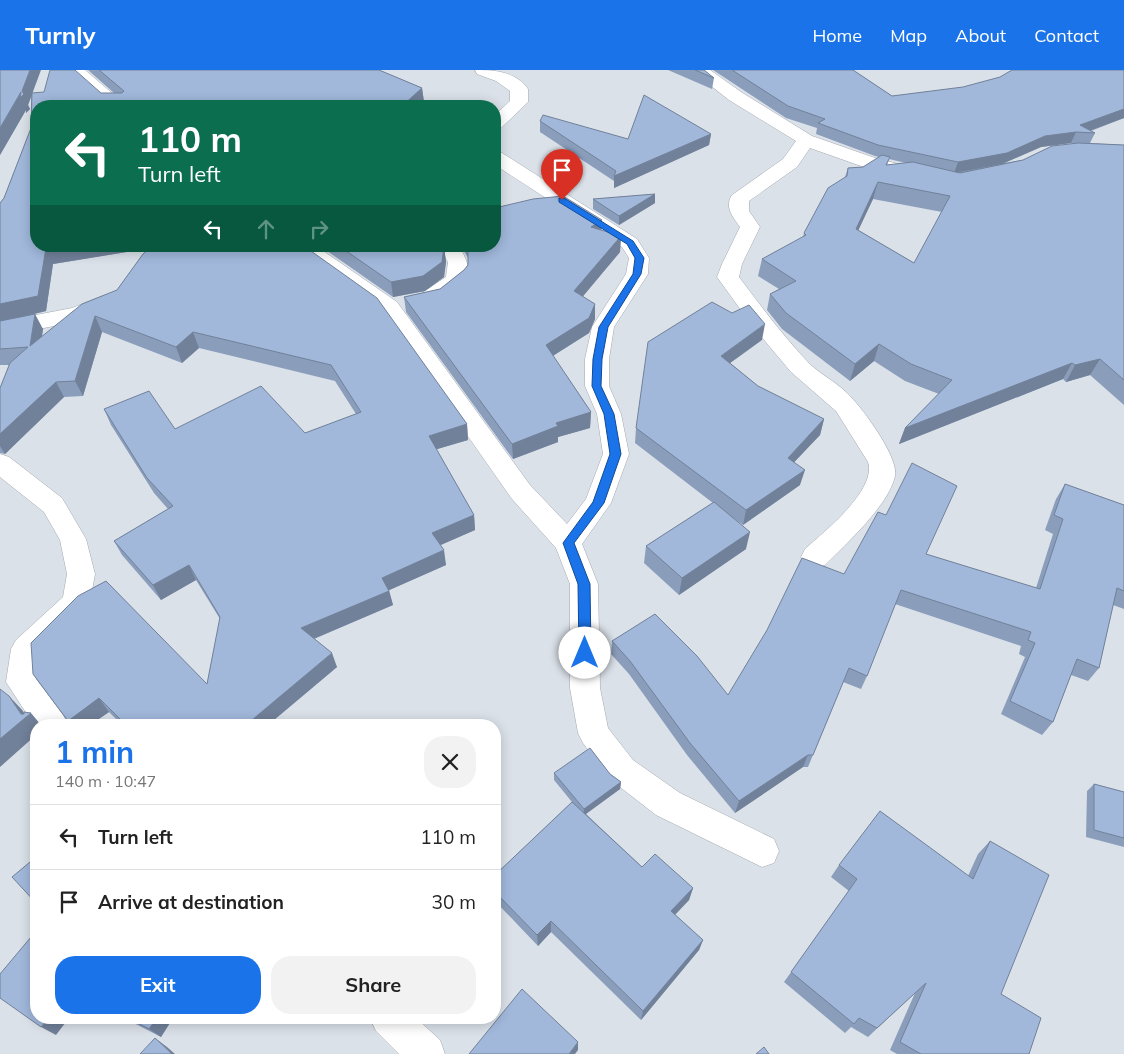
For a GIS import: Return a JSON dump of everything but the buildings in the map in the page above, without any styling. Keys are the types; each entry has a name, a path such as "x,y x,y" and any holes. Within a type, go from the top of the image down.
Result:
{"street":[{"path":"75,70 111,100"},
{"path":"483,70 502,78 519,89 519,102 501,118"},
{"path":"700,70 735,96 806,140 868,162 926,176"},
{"path":"806,140 790,162 738,199 739,211 750,227 747,240 729,267 728,277 744,300 800,368 841,401 871,443 883,468 879,487 860,511 815,557"},
{"path":"501,161 630,243 639,258 637,274 603,327 597,359 596,386 609,414 616,454 598,503 568,543"},
{"path":"311,252 390,307 522,492 568,543 584,584 585,688 594,733 622,770 668,804 762,851"},
{"path":"390,307 433,298 456,280 458,262 452,252"},
{"path":"0,328 77,314 114,299 120,292"},
{"path":"0,463 53,505 73,539 80,574 76,602 26,649 21,682 48,719"},
{"path":"395,1024 426,1054"}],"route":[{"path":"562,200 630,243 639,258 637,274 603,327 597,359 596,386 609,414 616,454 598,503 568,543 584,584 585,653"}]}
